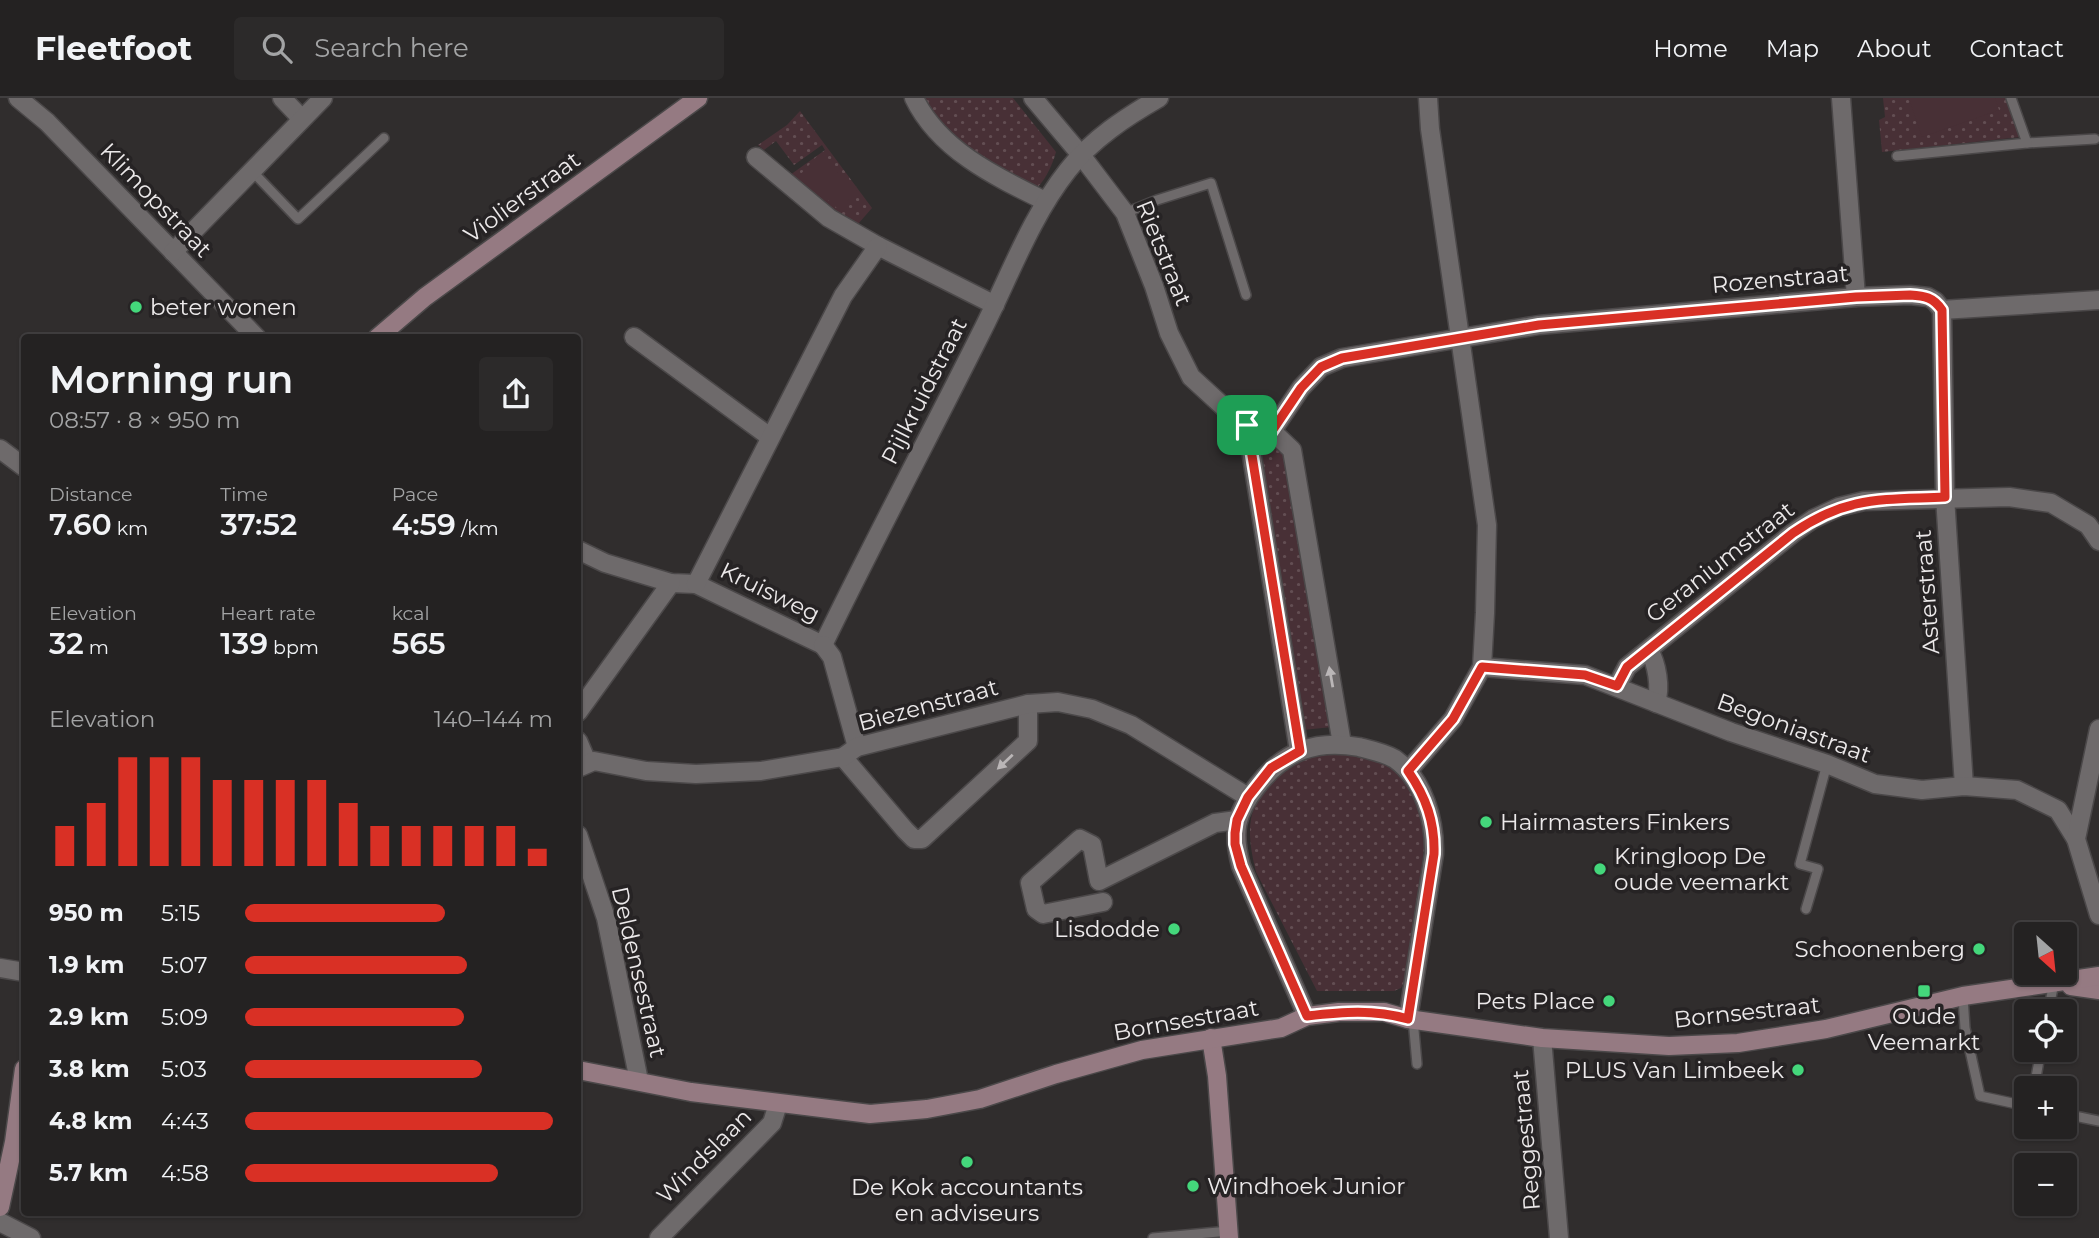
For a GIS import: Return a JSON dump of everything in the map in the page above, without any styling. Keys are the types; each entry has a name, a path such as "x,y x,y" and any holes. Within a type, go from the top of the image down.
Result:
{"street":[{"name":"Klimopstraat","path":"18,98 47,122 253,334"},
{"path":"282,98 301,118"},
{"path":"173,252 323,98"},
{"name":"Violierstraat","path":"382,334 425,297 698,98"},
{"path":"914,98 919,110 937,132 964,156 1007,183 1045,201"},
{"name":"Rietstraat","path":"1033,98 1082,155 1125,213 1182,363 1191,377 1207,394 1247,425 1272,431"},
{"name":"Pijlkruidstraat","path":"824,645 1045,201 1093,143 1131,114 1159,98"},
{"path":"1408,771 1453,719 1482,667 1487,525 1427,98"},
{"path":"1841,98 1856,297"},
{"path":"756,157 829,218 995,306"},
{"path":"581,551 606,563 671,583 696,584 843,296 878,246"},
{"name":"Rozenstraat","path":"1272,431 1301,388 1321,367 1342,358 1539,325 1856,297 1928,296 1936,301 1942,310"},
{"path":"1942,310 2099,300"},
{"name":"Asterstraat","path":"1942,310 1945,497 1964,786"},
{"path":"634,337 770,437"},
{"path":"1247,425 1300,751"},
{"path":"1272,431 1292,450 1342,744"},
{"path":"0,449 21,465"},
{"name":"Geraniumstraat","path":"1617,686 1627,667 1793,533 1813,519 1839,507 1864,501 2009,497 2051,503 2088,525 2099,541"},
{"path":"581,708 671,583"},
{"name":"Kruisweg","path":"696,584 824,645"},
{"path":"824,645 832,657 850,752"},
{"name":"Geraniumstraat","path":"1649,650 1654,659 1658,695 1656,703"},
{"name":"Begoniastraat","path":"1482,667 1585,675 1875,784 1922,790 1964,786 2017,790 2058,810"},
{"name":"Biezenstraat","path":"582,765 594,761 646,771 696,774 761,771 850,752 1028,704 1058,702 1092,709 1131,725 1248,797"},
{"name":"Biezenstraat","path":"850,752 905,830 914,839 922,839 1028,741 1028,704"},
{"path":"2076,839 2099,729"},
{"path":"1307,1016 1241,866 1235,844 1237,820 1248,797 1271,768 1300,751 1320,744 1342,744 1394,759 1408,771 1419,787 1430,812 1435,835 1434,854 1411,1019"},
{"path":"2083,805 2058,810 2076,839 2099,915"},
{"path":"1103,902 1043,915 1036,909 1030,883 1080,839 1091,845 1099,881 1215,823 1237,820"},
{"name":"Deldensestraat","path":"581,844 606,918 639,1081"},
{"path":"0,968 21,972"},
{"name":"Bornsestraat","path":"2077,980 2099,976"},
{"name":"Bornsestraat","path":"581,1071 691,1093 870,1114 927,1109 981,1099 1142,1050 1281,1028 1307,1016 1339,1012 1384,1012 1411,1019 1542,1038 1669,1046 1738,1043 1846,1025 1963,996 2046,985"},
{"name":"Bornsestraat","path":"2062,985 2099,990"},
{"path":"1212,1038 1229,1234"},
{"name":"Reggestraat","path":"1542,1038 1559,1238"},
{"path":"0,1207 12,1155 21,1090"},
{"name":"Windslaan","path":"659,1238 772,1123 778,1104"},
{"path":"0,1222 31,1238"}],"lane":[{"path":"2011,98 2027,143"},
{"path":"252,171 298,219 384,138"},
{"path":"1897,156 2095,139"},
{"path":"1125,213 1212,183 1246,295"},
{"path":"1806,909 1818,869 1800,864 1827,764"},
{"path":"1963,996 1965,1028 1980,1096 2014,1103"},
{"path":"1411,1019 1417,1064"},
{"path":"2077,1116 2099,1121"},
{"path":"1153,1238 1229,1234"}],"shaded area":[{"path":"920,98 1013,98 1056,152 1044,180 1032,192 954,139"},
{"path":"1883,98 2007,98 2021,137 1882,152 1879,120 1885,117"},
{"path":"1909,98 1995,98 1999,110 1922,137"},
{"path":"800,111 872,208 858,224 833,209 790,175 825,150 822,145 794,165 776,141 764,150 758,145 787,125"},
{"path":"818,155 857,190 839,210 800,175"},
{"path":"1267,442 1277,443 1284,448 1332,727 1303,730 1259,457 1260,448"},
{"path":"1328,752 1362,755 1377,760 1401,776 1416,799 1424,826 1425,842 1406,978 1401,988 1394,991 1317,991 1256,872 1250,831 1254,807 1260,796 1296,760"}],"place":[{"name":"beter wonen","path":"136,307"},
{"name":"Hairmasters Finkers","path":"1486,822"},
{"name":"Kringloop De oude veemarkt","path":"1600,869"},
{"name":"Lisdodde","path":"1174,929"},
{"name":"Schoonenberg","path":"1979,949"},
{"name":"Oude Veemarkt","path":"1924,991"},
{"name":"Pets Place","path":"1609,1001"},
{"name":"PLUS Van Limbeek","path":"1798,1070"},
{"name":"De Kok accountants en adviseurs","path":"967,1162"},
{"name":"Windhoek Junior","path":"1193,1186"}],"route":[{"path":"1928,296 1936,301 1942,310 1945,497 1864,501 1839,507 1813,519 1627,667 1617,686 1585,675 1482,667 1453,719 1408,771 1419,787 1430,812 1435,835 1408,1019 1384,1012 1339,1012 1307,1016 1241,866 1235,844 1237,820 1248,797 1271,768 1300,751 1247,425 1272,431 1301,388 1321,367 1342,358 1460,337 1539,325 1856,297 1928,296"}]}
